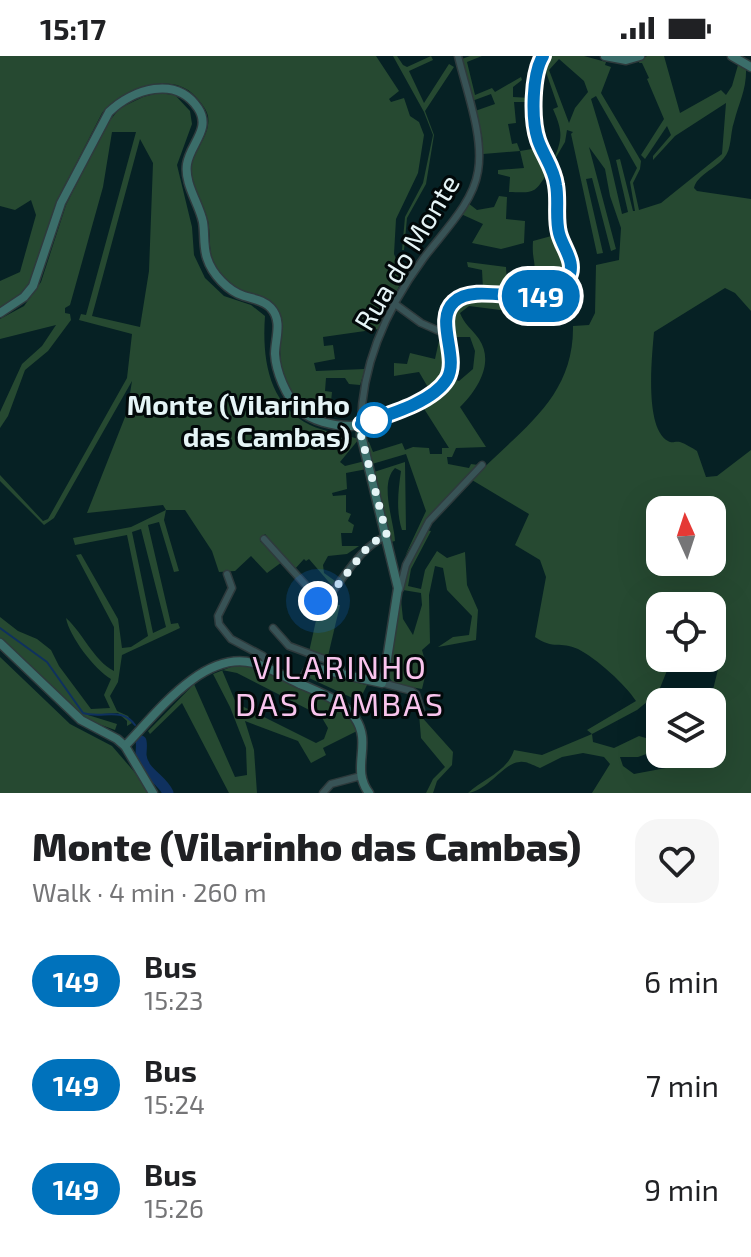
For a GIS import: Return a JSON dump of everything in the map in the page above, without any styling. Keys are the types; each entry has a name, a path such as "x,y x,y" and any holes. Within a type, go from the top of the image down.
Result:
{"main road":[{"path":"0,313 24,297 33,286 57,213 109,112 141,93 163,88 177,89 193,101 203,118 203,128 188,159 186,172 203,220 205,252 211,267 233,291 261,301 274,312 278,325 275,350 278,370 300,410 310,417 350,426 406,408 441,385 450,370 448,311 453,302 472,295 550,294 563,287 570,276 570,260 558,229 555,177 534,125 537,77 543,56"},
{"path":"608,56 626,60 640,56"},
{"path":"732,56 751,67"},
{"path":"300,684 310,667 382,683 398,597 361,424"},
{"path":"0,643 81,720 125,746 153,793"},
{"path":"125,746 195,677 210,668 237,661 254,663 341,704 356,719 364,739 362,783 369,793"}],"street":[{"name":"Rua do Monte","path":"361,424 362,396 371,353 395,304 420,263 468,197 478,172 480,147 458,56"},
{"path":"395,304 421,323 448,335"},
{"path":"398,597 406,565 429,521 482,465"},
{"path":"264,539 321,602 343,580 371,543 387,536"},
{"path":"227,574 232,588 218,616 219,624 231,639 263,656 271,671"},
{"path":"273,628 289,646 335,663 341,674"},
{"path":"382,683 412,691 421,710"},
{"path":"323,793 331,784 361,776"}],"green space":[{"path":"0,56 376,56 399,91 389,99 391,102 404,98 410,116 419,122 424,135 418,173 396,219 394,254 402,280 379,329 323,337 324,346 333,345 335,359 314,363 316,371 365,369 360,385 349,384 345,378 326,378 325,391 332,392 330,412 332,403 335,403 332,417 314,414 291,396 282,367 281,317 234,288 214,264 208,221 191,168 207,130 208,116 195,96 173,84 134,90 102,113 59,197 31,283 15,299 0,308 0,281 20,272 36,215 31,200 15,210 0,206"},
{"path":"393,56 397,56 407,67 431,56 433,60 409,71 424,103 449,64 454,67 425,111 434,135 426,184 407,218 404,250 405,217 423,183 433,135"},
{"path":"482,56 467,62 475,95 492,88 495,92 521,77 522,80 513,87 513,97 531,98 531,102 514,102 516,123 508,124 512,144 517,143 520,151 483,154 475,111 495,104 491,94 472,101 462,59"},
{"path":"550,56 584,56 606,62 605,65 611,67 601,93 641,161 633,183 639,210 661,203 722,154 726,103 675,136 653,160 671,135 667,126 645,159 641,155 664,119 640,60 647,56 664,56 680,113 721,90 726,95 738,65 746,67 744,89 727,154 699,179 694,188 751,199 751,311 735,293 725,288 654,332 651,391 655,422 660,434 670,442 680,442 697,451 706,477 717,476 751,450 751,793 592,793 610,764 604,757 583,753 562,757 540,768 525,762 514,763 483,787 468,793 500,770 514,750 542,755 592,734 587,730 636,701 618,680 585,653 535,637 546,577 540,560 515,545 529,514 472,480 524,430 553,395 564,375 571,352 573,326 589,325 595,313 596,265 619,260 621,228 605,169 589,147 616,249 611,251 592,178 586,179 603,253 597,254 573,132 567,130 565,142 552,164 560,136 553,109 558,107 546,72 541,72","holes":["559,59 584,81 588,92 575,108 569,123 549,70","596,96 637,168 630,182 635,211 620,159 616,160 628,212 622,214 591,99","646,592 726,592 726,672 717,672 713,688 726,688 726,768 666,768 634,774 623,766 620,757 646,754 646,738 639,736 614,748 593,742 592,734 646,703 646,688 660,688 666,672 646,672"]},
{"path":"158,93 175,95 190,111 192,124 177,165 192,227 194,255 205,278 224,296 251,305 265,316 267,364 277,393 296,416 310,425 359,439 340,462 345,466 365,461 367,469 346,473 347,489 332,493 333,496 346,495 346,512 351,514 348,521 354,525 352,533 341,533 342,546 359,546 347,554 328,556 323,565 324,573 338,583 334,588 309,559 304,559 294,570 265,534 260,541 282,562 267,573 251,556 235,571 219,572 212,551 185,510 166,510 163,505 87,513 127,412 132,381 54,518 44,525 0,481 0,475 43,521 48,519 127,378 132,334 79,320 81,314 86,315 136,132 112,132 103,187 70,305 65,308 71,320 48,351 25,370 8,416 0,428 0,412 22,364 42,346 56,325 0,339 0,319 24,306 41,282 66,205 106,125 120,108","holes":["140,139 153,163 149,271 140,327 92,316"]},
{"path":"538,148 549,170 534,190 509,192 510,177 498,174 498,170 524,168 520,151"},
{"path":"499,196 507,197 506,219 525,221 524,243 501,249 472,243 483,224 461,214 468,203 477,210 494,207"},
{"path":"555,235 567,262 562,280 543,292 521,290 521,284 534,268 533,241"},
{"path":"467,262 506,267 507,283 514,283 514,289 487,293 483,289 482,270 468,267"},
{"path":"561,294 573,319 469,306 460,313 479,339 485,367 478,384 460,407 486,447 456,448 452,457 447,457 448,464 469,468 471,464 478,465 427,519 405,556 426,511 406,454 372,464 366,443 369,442 373,452 402,443 405,450 429,448 430,454 442,454 442,448 449,448 421,404 450,378 459,381 473,369 475,351 470,337 451,337 456,307 474,298 547,300"},
{"path":"440,336 445,338 447,360 444,373 436,384 429,389 419,372 394,376 394,363 407,364 410,353 435,359"},
{"path":"405,462 406,530 402,530 398,509 401,471 395,468 388,483 395,541 391,542 374,472"},
{"path":"166,510 164,520 179,571 174,572 159,522 148,525 171,624 178,623 180,628 122,655 118,682 110,696 117,711 128,716 132,723 127,726 127,721 118,713 88,715 117,724 115,730 82,718 0,639 0,617 51,650 91,709 110,708 104,695 111,679 84,652 66,618 100,660 114,671 114,627 76,555 81,554 118,619 122,648 131,647 148,636 127,535 75,545 73,538 131,527","holes":["141,529 166,627 153,633 132,532"]},
{"path":"426,530 431,531 411,569 408,586 421,589 425,570 437,551 447,558 465,552 467,585 478,610 476,640 438,647 453,637 469,635 472,616 447,590 443,568 435,566 429,595 430,643 422,650 427,668 422,689 394,684 388,676 401,600 403,619 413,635 422,605 421,593 403,590 407,568"},
{"path":"340,605 328,656 309,652 319,607"},
{"path":"0,657 70,724 112,746 143,782 148,793 0,793"},
{"path":"236,665 255,666 334,704 348,716 357,731 323,748 326,755 311,763 298,741 245,721 254,750 257,793 229,793 182,703 150,734 148,731 194,684 235,777 247,775 246,748 213,674 222,670 236,703 316,743 324,739 328,728 321,716 237,673 223,670"},
{"path":"311,672 367,685 359,701 309,678"},
{"path":"419,714 453,752 452,765 437,781 433,793 426,793 433,779 445,767 421,738"}],"waterway":[{"path":"0,628 47,662 83,713 118,714 135,725"},
{"path":"141,741 142,761 168,793"}],"bus line":[{"name":"149","path":"361,424 406,408 445,381 450,366 447,316 453,302 472,295 550,294 560,290 570,276 569,255 559,236 557,185 533,120 538,69 543,56"}],"place":[{"name":"Monte (Vilarinho das Cambas)","path":"374,420"}],"district":[{"name":"VILARINHO DAS CAMBAS","path":"340,684"}],"route":[{"path":"318,601 325,601 371,543 387,536 361,435 361,424 374,420"}]}
